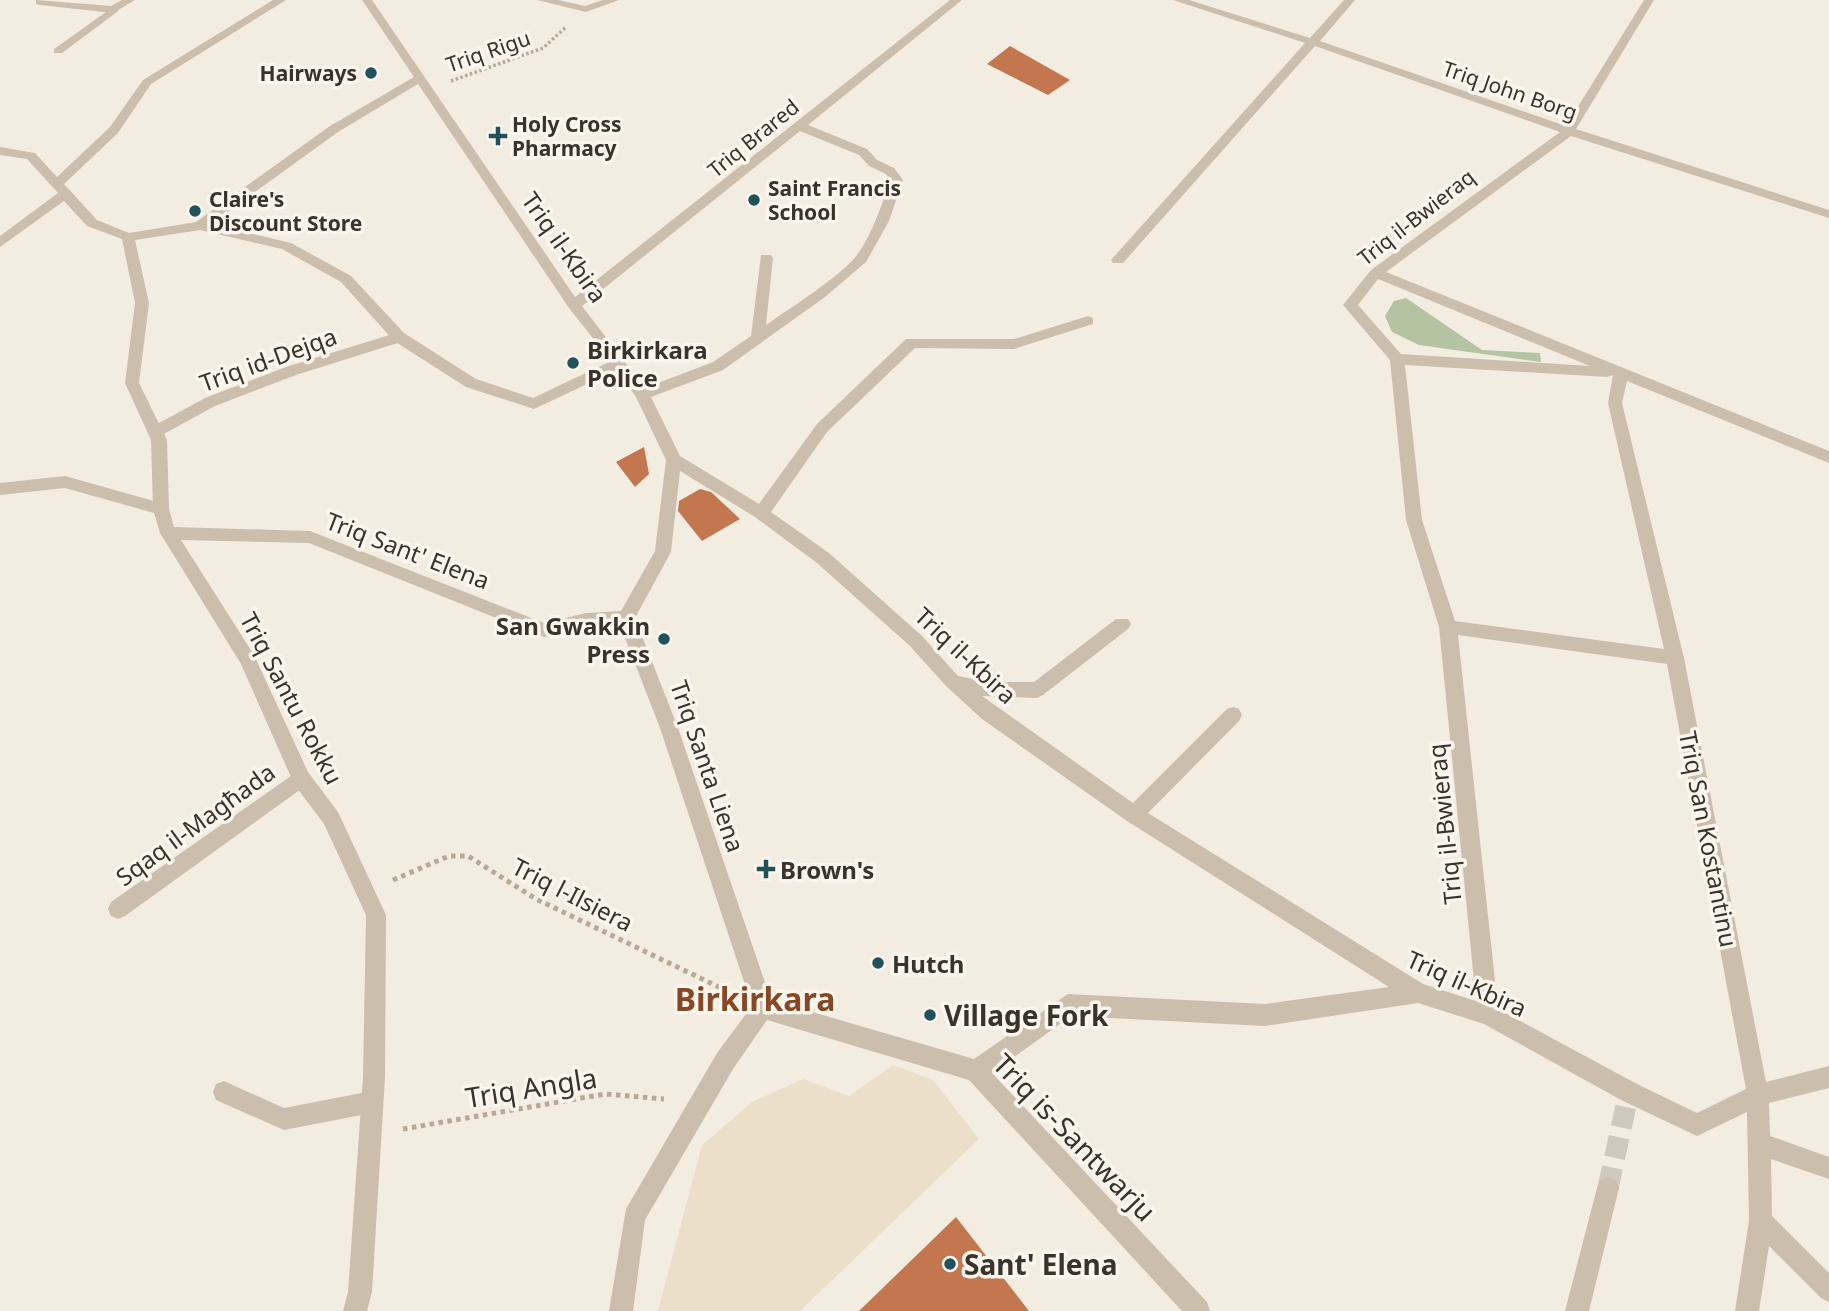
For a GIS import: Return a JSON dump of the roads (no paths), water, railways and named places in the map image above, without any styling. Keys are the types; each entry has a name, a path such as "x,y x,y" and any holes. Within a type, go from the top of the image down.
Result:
{"street":[{"path":"58,51 130,0"},
{"path":"0,243 62,188 114,130 147,82 281,0"},
{"name":"Triq il-Kbira","path":"367,0 574,305 642,395 674,460 761,513 823,558 916,641 952,681 988,713 1134,815 1418,993 1488,1015 1629,1092 1697,1125 1758,1095"},
{"path":"542,0 586,9 614,0"},
{"name":"Triq Brared","path":"574,305 957,0"},
{"name":"Triq John Borg","path":"1178,0 1313,42 1569,131 1829,214"},
{"path":"1118,260 1350,0"},
{"name":"Triq il-Bwieraq","path":"1488,1015 1448,627 1414,520 1396,359 1350,305 1376,272 1569,131 1649,0"},
{"path":"40,2 113,10"},
{"path":"200,226 334,129 423,84"},
{"path":"642,395 718,366 820,294 861,259 882,221 897,180 890,171 873,163 863,152 799,126"},
{"path":"0,151 31,156 92,223 128,237 200,226 286,246 346,279 400,337 471,383 534,404 620,363"},
{"name":"Triq Santu Rokku","path":"128,237 142,303 132,383 159,440 161,509 168,533 248,660 301,778 331,818 376,915 372,1102 360,1292 355,1311"},
{"path":"758,336 766,258"},
{"path":"1376,272 1829,457"},
{"path":"761,513 822,428 911,342 1014,344 1088,321"},
{"name":"Triq id-Dejqa","path":"155,432 210,402 291,371 400,337"},
{"path":"1396,359 1621,372"},
{"name":"Triq San Kostantinu","path":"1621,372 1615,403 1675,658 1758,1095 1761,1221 1747,1311"},
{"path":"626,618 663,552 674,460"},
{"path":"0,489 65,482 161,509"},
{"name":"Triq Sant' Elena","path":"168,533 310,537 544,630 586,620 626,618"},
{"name":"Triq Santa Liena","path":"626,618 669,728 763,1008"},
{"path":"952,681 988,690 1037,690 1122,624"},
{"path":"1448,627 1675,658"},
{"path":"1134,815 1233,715"},
{"name":"Sqaq il-Magħada","path":"118,909 301,778"},
{"path":"976,1071 1068,1006 1265,1016 1418,993"},
{"path":"621,1311 634,1217 699,1103 763,1008"},
{"name":"Triq is-Santwarju","path":"763,1008 976,1071 1198,1311"},
{"path":"1758,1095 1829,1077"},
{"path":"224,1092 284,1119 372,1102"},
{"path":"1758,1143 1829,1168"},
{"path":"1577,1311 1608,1188"},
{"path":"1761,1221 1829,1290"}],"tunnel":[{"path":"1608,1188 1629,1092"}],"place":[{"name":"Hairways","path":"371,73"},
{"name":"Holy Cross Pharmacy","path":"498,136"},
{"name":"Saint Francis School","path":"754,200"},
{"name":"Claire's Discount Store","path":"195,211"},
{"name":"Birkirkara Police","path":"573,363"},
{"name":"San Gwakkin Press","path":"664,639"},
{"name":"Brown's","path":"766,869"},
{"name":"Hutch","path":"878,963"},
{"name":"Village Fork","path":"930,1015"},
{"name":"Sant' Elena","path":"950,1264"}],"district":[{"name":"Birkirkara","path":"755,998"}]}
